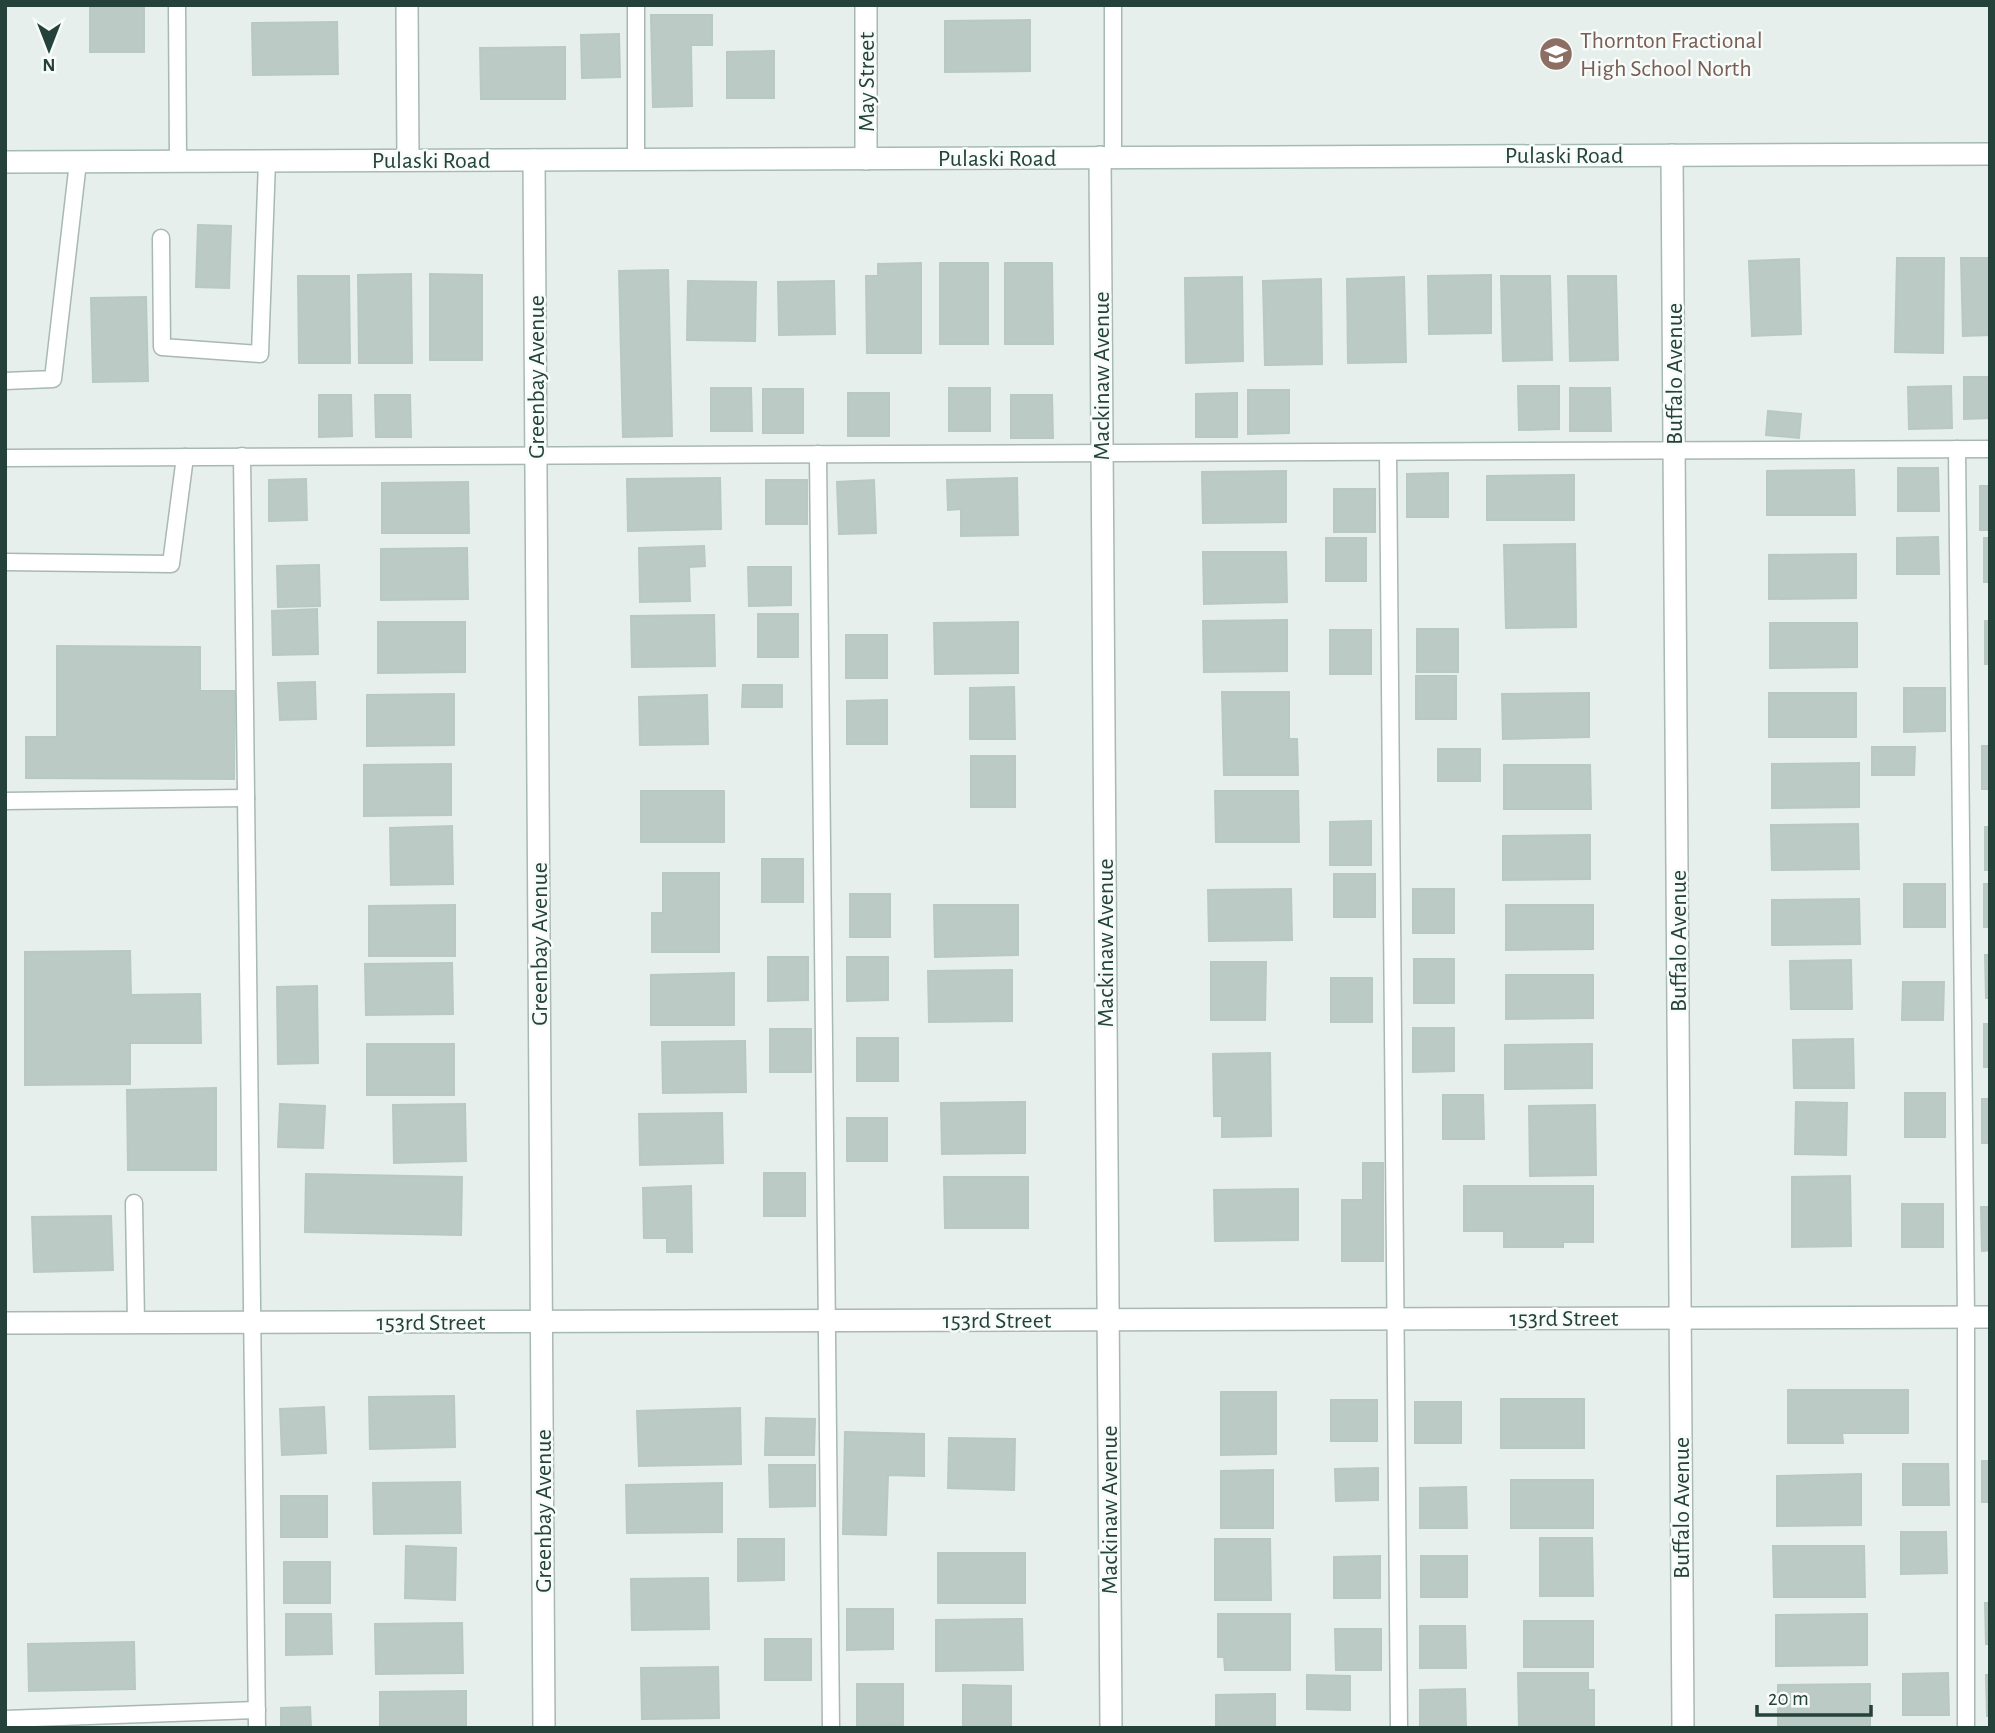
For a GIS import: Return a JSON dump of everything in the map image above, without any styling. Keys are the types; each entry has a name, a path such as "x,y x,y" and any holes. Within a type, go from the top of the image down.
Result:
{"street":[{"path":"407,5 408,160"},
{"name":"May Street","path":"866,5 866,159"},
{"name":"Pulaski Road","path":"5,162 1990,154"},
{"name":"Buffalo Avenue","path":"1672,155 1683,1728"},
{"name":"Mackinaw Avenue","path":"1106,157 1102,453 1111,1728"},
{"name":"Greenbay Avenue","path":"534,160 544,1728"},
{"name":"153rd Street","path":"5,1323 1990,1317"}],"lane":[{"path":"177,5 178,161"},
{"path":"636,5 636,159"},
{"path":"1106,157 1113,5"},
{"path":"161,238 162,347 260,354 267,161"},
{"path":"5,381 53,379 78,162"},
{"path":"1957,449 1966,1317 1966,1728"},
{"path":"5,458 1990,449"},
{"path":"1388,452 1399,1728"},
{"path":"818,454 831,1728"},
{"path":"242,456 257,1728"},
{"path":"5,562 171,564 185,457"},
{"path":"5,802 246,798"},
{"path":"134,1203 136,1322"},
{"path":"5,1719 257,1710"}],"building":[{"path":"90,5 144,5 144,52 90,52"},
{"path":"651,15 712,15 712,45 691,45 692,106 653,107"},
{"path":"1030,20 1030,71 945,72 945,21"},
{"path":"337,22 338,74 253,75 252,23"},
{"path":"619,34 620,77 582,78 581,35"},
{"path":"565,47 565,99 481,99 480,48"},
{"path":"774,51 774,98 727,98 727,52"},
{"path":"198,225 231,226 229,288 196,287"},
{"path":"1897,258 1944,258 1943,353 1895,352"},
{"path":"1961,258 1990,258 1990,335 1963,336"},
{"path":"1799,259 1801,334 1752,336 1749,261"},
{"path":"921,263 921,353 867,353 866,276 878,276 878,264"},
{"path":"940,263 988,263 988,344 940,344"},
{"path":"1005,263 1052,263 1053,344 1005,344"},
{"path":"668,270 672,436 623,437 619,271"},
{"path":"411,274 412,363 359,363 358,275"},
{"path":"430,274 482,275 482,360 430,360"},
{"path":"1491,275 1491,333 1429,334 1428,276"},
{"path":"298,276 349,276 350,363 299,363"},
{"path":"1501,276 1550,276 1552,360 1503,361"},
{"path":"1568,276 1616,276 1618,360 1570,361"},
{"path":"1242,277 1243,361 1186,363 1185,278"},
{"path":"1404,277 1406,362 1348,363 1347,279"},
{"path":"1321,279 1322,364 1265,365 1263,281"},
{"path":"688,281 756,282 755,341 687,340"},
{"path":"834,281 835,334 779,335 778,282"},
{"path":"146,297 148,381 93,382 91,298"},
{"path":"1964,377 1990,377 1990,418 1964,419"},
{"path":"1518,386 1559,386 1559,429 1519,430"},
{"path":"1951,386 1952,428 1909,429 1908,387"},
{"path":"711,388 751,388 752,431 711,431"},
{"path":"949,388 990,388 990,431 949,431"},
{"path":"1570,388 1610,388 1611,431 1570,431"},
{"path":"763,389 803,389 803,433 763,433"},
{"path":"1248,390 1289,390 1289,433 1248,434"},
{"path":"848,393 889,393 889,436 848,436"},
{"path":"1237,393 1237,437 1196,437 1196,394"},
{"path":"319,395 351,395 352,436 319,437"},
{"path":"375,395 410,395 411,437 376,437"},
{"path":"1011,395 1052,395 1053,438 1011,438"},
{"path":"1768,411 1801,414 1799,438 1766,435"},
{"path":"1898,468 1938,468 1939,511 1898,511"},
{"path":"1854,470 1855,515 1767,515 1767,471"},
{"path":"1286,471 1286,522 1203,523 1202,472"},
{"path":"1448,473 1448,517 1407,517 1407,474"},
{"path":"1574,475 1574,520 1487,520 1487,476"},
{"path":"720,478 721,529 628,531 627,479"},
{"path":"1017,478 1018,535 961,536 961,509 948,510 947,480"},
{"path":"306,479 307,520 269,521 269,480"},
{"path":"766,480 807,480 807,524 766,524"},
{"path":"874,480 876,533 839,534 837,482"},
{"path":"468,482 469,533 382,533 382,483"},
{"path":"1980,486 1990,486 1990,530 1980,530"},
{"path":"1334,489 1375,489 1375,532 1334,532"},
{"path":"1938,537 1939,574 1897,574 1897,538"},
{"path":"1326,538 1366,538 1366,581 1326,581"},
{"path":"1984,538 1990,538 1990,582 1984,582"},
{"path":"1575,544 1576,627 1506,628 1504,545"},
{"path":"704,546 705,566 689,567 690,601 640,602 639,548"},
{"path":"467,548 468,599 381,600 381,549"},
{"path":"1203,552 1286,552 1287,602 1204,604"},
{"path":"1856,554 1856,598 1769,599 1769,555"},
{"path":"319,565 320,606 278,607 277,566"},
{"path":"748,567 791,567 791,605 749,606"},
{"path":"317,609 318,654 273,655 272,611"},
{"path":"758,614 798,614 798,657 758,657"},
{"path":"714,615 715,666 632,667 631,616"},
{"path":"1287,620 1287,671 1204,672 1203,621"},
{"path":"1985,621 1990,621 1990,664 1985,664"},
{"path":"378,622 465,622 465,672 378,673"},
{"path":"1018,622 1018,673 935,674 934,623"},
{"path":"1770,623 1857,623 1857,667 1770,668"},
{"path":"1417,629 1458,629 1458,672 1417,672"},
{"path":"1330,630 1371,630 1371,674 1330,674"},
{"path":"846,635 887,635 887,678 846,678"},
{"path":"57,646 200,647 200,691 235,691 234,779 26,778 26,737 57,737"},
{"path":"1416,676 1456,676 1456,719 1416,719"},
{"path":"315,682 316,719 280,720 278,683"},
{"path":"743,685 782,685 782,707 742,707"},
{"path":"1014,687 1015,739 970,739 970,688"},
{"path":"1904,688 1945,688 1945,731 1904,732"},
{"path":"1222,692 1289,692 1289,739 1297,739 1298,775 1224,775"},
{"path":"1589,693 1589,737 1503,739 1502,694"},
{"path":"1769,693 1856,693 1856,737 1769,737"},
{"path":"454,694 454,745 367,746 367,695"},
{"path":"707,695 708,744 640,745 639,697"},
{"path":"887,700 887,744 847,744 847,701"},
{"path":"1982,746 1990,746 1990,789 1982,789"},
{"path":"1872,747 1915,747 1914,775 1872,775"},
{"path":"1438,749 1480,749 1480,781 1438,781"},
{"path":"971,756 1015,756 1015,807 971,807"},
{"path":"1859,763 1859,807 1772,808 1772,764"},
{"path":"451,764 451,815 364,816 364,765"},
{"path":"1504,765 1590,765 1591,809 1504,809"},
{"path":"641,791 724,791 724,842 641,842"},
{"path":"1215,791 1298,791 1299,842 1216,842"},
{"path":"1371,821 1371,865 1330,865 1330,822"},
{"path":"1858,824 1859,869 1772,870 1771,825"},
{"path":"452,826 453,884 391,885 390,828"},
{"path":"1985,827 1990,827 1990,870 1985,870"},
{"path":"1590,835 1590,879 1503,880 1503,836"},
{"path":"762,859 803,859 803,902 762,902"},
{"path":"663,873 719,873 719,952 652,952 652,913 663,913"},
{"path":"1334,874 1375,874 1375,917 1334,917"},
{"path":"1904,884 1945,884 1945,927 1904,927"},
{"path":"1984,884 1990,884 1990,927 1984,927"},
{"path":"1291,889 1292,940 1209,941 1208,890"},
{"path":"1413,889 1454,889 1454,933 1413,933"},
{"path":"850,894 890,894 890,937 850,937"},
{"path":"1859,899 1860,944 1772,945 1772,900"},
{"path":"455,905 455,956 369,956 369,906"},
{"path":"934,905 1018,905 1018,955 935,957"},
{"path":"1506,905 1593,905 1593,949 1506,950"},
{"path":"130,951 131,995 200,994 201,1043 130,1043 130,1084 25,1085 25,952"},
{"path":"1985,955 1990,955 1990,998 1986,998"},
{"path":"768,957 808,957 808,1000 768,1001"},
{"path":"847,957 888,957 888,1000 847,1001"},
{"path":"1414,959 1454,959 1454,1003 1414,1003"},
{"path":"1851,960 1852,1009 1791,1009 1790,961"},
{"path":"1211,962 1266,962 1265,1020 1211,1020"},
{"path":"452,963 453,1014 366,1015 365,964"},
{"path":"1012,970 1012,1021 929,1022 928,971"},
{"path":"734,973 734,1025 651,1025 651,975"},
{"path":"1506,975 1593,975 1593,1018 1506,1019"},
{"path":"1331,978 1372,978 1372,1022 1331,1022"},
{"path":"1903,982 1944,982 1943,1020 1902,1020"},
{"path":"317,986 318,1063 278,1064 277,987"},
{"path":"1984,1024 1990,1024 1990,1067 1984,1067"},
{"path":"1413,1028 1454,1028 1454,1071 1413,1072"},
{"path":"770,1029 811,1029 811,1072 770,1072"},
{"path":"857,1038 898,1038 898,1081 857,1081"},
{"path":"1853,1039 1854,1088 1794,1088 1793,1040"},
{"path":"745,1041 746,1092 663,1093 662,1042"},
{"path":"367,1044 454,1044 454,1095 367,1095"},
{"path":"1592,1044 1592,1088 1505,1089 1505,1045"},
{"path":"1270,1053 1271,1136 1222,1137 1222,1116 1214,1116 1213,1054"},
{"path":"216,1088 216,1170 128,1170 127,1090"},
{"path":"1905,1093 1945,1093 1945,1137 1905,1137"},
{"path":"1443,1095 1483,1095 1484,1139 1443,1139"},
{"path":"1982,1099 1990,1099 1990,1143 1982,1143"},
{"path":"1025,1102 1025,1153 942,1154 941,1103"},
{"path":"1796,1102 1847,1103 1846,1155 1795,1154"},
{"path":"280,1104 325,1106 323,1148 278,1147"},
{"path":"465,1104 466,1161 394,1163 393,1105"},
{"path":"1595,1105 1596,1175 1530,1176 1529,1106"},
{"path":"722,1113 723,1163 640,1165 639,1114"},
{"path":"847,1118 887,1118 887,1161 847,1161"},
{"path":"1363,1163 1383,1163 1383,1261 1342,1261 1342,1200 1363,1200"},
{"path":"764,1173 805,1173 805,1216 764,1216"},
{"path":"306,1174 462,1177 461,1235 305,1232"},
{"path":"1850,1176 1851,1246 1792,1247 1792,1177"},
{"path":"944,1177 1028,1177 1028,1228 945,1228"},
{"path":"691,1186 692,1252 667,1252 667,1238 644,1238 643,1188"},
{"path":"1464,1186 1593,1186 1593,1242 1563,1242 1563,1247 1504,1247 1504,1231 1464,1231"},
{"path":"1298,1189 1298,1240 1215,1241 1214,1190"},
{"path":"1902,1204 1943,1204 1943,1247 1902,1247"},
{"path":"1981,1207 1990,1207 1990,1250 1982,1251"},
{"path":"111,1216 113,1270 34,1272 32,1217"},
{"path":"1788,1390 1908,1390 1908,1433 1842,1433 1843,1443 1788,1443"},
{"path":"1221,1392 1276,1392 1276,1454 1221,1455"},
{"path":"454,1396 455,1447 370,1449 369,1397"},
{"path":"1501,1399 1584,1399 1584,1448 1501,1448"},
{"path":"1331,1400 1377,1400 1377,1441 1331,1441"},
{"path":"1415,1402 1461,1402 1461,1443 1415,1443"},
{"path":"324,1407 326,1453 282,1455 280,1409"},
{"path":"740,1408 741,1464 639,1466 637,1411"},
{"path":"766,1418 815,1419 814,1455 765,1455"},
{"path":"845,1432 924,1434 924,1476 888,1475 886,1535 843,1534"},
{"path":"949,1438 1015,1439 1014,1490 948,1488"},
{"path":"1982,1461 1990,1461 1990,1502 1982,1502"},
{"path":"1903,1464 1948,1464 1949,1505 1903,1505"},
{"path":"769,1465 815,1465 815,1506 770,1507"},
{"path":"1378,1468 1378,1500 1336,1501 1335,1469"},
{"path":"1273,1470 1273,1528 1221,1528 1221,1471"},
{"path":"1861,1474 1861,1525 1777,1526 1777,1476"},
{"path":"1511,1480 1593,1480 1593,1528 1511,1528"},
{"path":"460,1482 461,1533 374,1534 373,1483"},
{"path":"722,1483 722,1532 627,1533 626,1485"},
{"path":"1466,1487 1467,1528 1420,1528 1420,1488"},
{"path":"281,1496 327,1496 327,1537 281,1537"},
{"path":"1901,1532 1946,1532 1947,1573 1901,1574"},
{"path":"1540,1538 1592,1538 1593,1596 1540,1596"},
{"path":"738,1539 784,1539 784,1580 738,1581"},
{"path":"1215,1539 1270,1539 1271,1600 1215,1600"},
{"path":"406,1546 456,1548 455,1600 405,1598"},
{"path":"1773,1546 1864,1546 1865,1597 1774,1597"},
{"path":"938,1553 1025,1553 1025,1603 938,1603"},
{"path":"1380,1556 1380,1598 1334,1598 1334,1557"},
{"path":"1421,1556 1467,1556 1467,1597 1421,1597"},
{"path":"284,1562 330,1562 330,1603 284,1603"},
{"path":"708,1578 709,1629 632,1630 631,1579"},
{"path":"1985,1603 1990,1603 1990,1644 1986,1644"},
{"path":"847,1609 893,1609 893,1649 847,1650"},
{"path":"286,1614 331,1614 332,1654 286,1655"},
{"path":"1218,1614 1290,1614 1290,1670 1225,1670 1224,1657 1218,1657"},
{"path":"1867,1614 1867,1665 1776,1666 1776,1615"},
{"path":"1022,1619 1023,1670 936,1671 936,1620"},
{"path":"1524,1621 1593,1621 1593,1667 1524,1667"},
{"path":"462,1623 463,1673 376,1674 375,1624"},
{"path":"1420,1626 1465,1626 1466,1668 1420,1668"},
{"path":"1335,1629 1381,1629 1381,1670 1336,1670"},
{"path":"765,1639 811,1639 811,1680 765,1680"},
{"path":"134,1642 135,1689 29,1691 28,1644"},
{"path":"718,1667 719,1718 642,1719 641,1668"},
{"path":"1518,1673 1588,1673 1588,1690 1594,1690 1594,1728 1519,1728"},
{"path":"1948,1673 1949,1715 1903,1715 1903,1674"},
{"path":"1307,1675 1350,1676 1350,1710 1307,1709"},
{"path":"1986,1675 1990,1675 1990,1716 1987,1716"},
{"path":"857,1684 903,1684 903,1725 857,1726"},
{"path":"1870,1684 1870,1728 1778,1728 1778,1685"},
{"path":"963,1685 1011,1686 1011,1728 963,1728"},
{"path":"1465,1689 1466,1728 1420,1728 1420,1690"},
{"path":"466,1691 466,1728 380,1728 380,1692"},
{"path":"1275,1694 1275,1728 1216,1728 1216,1695"},
{"path":"310,1707 311,1728 281,1728 281,1708"}],"place":[{"name":"Thornton Fractional High School North","path":"1556,54"}]}
